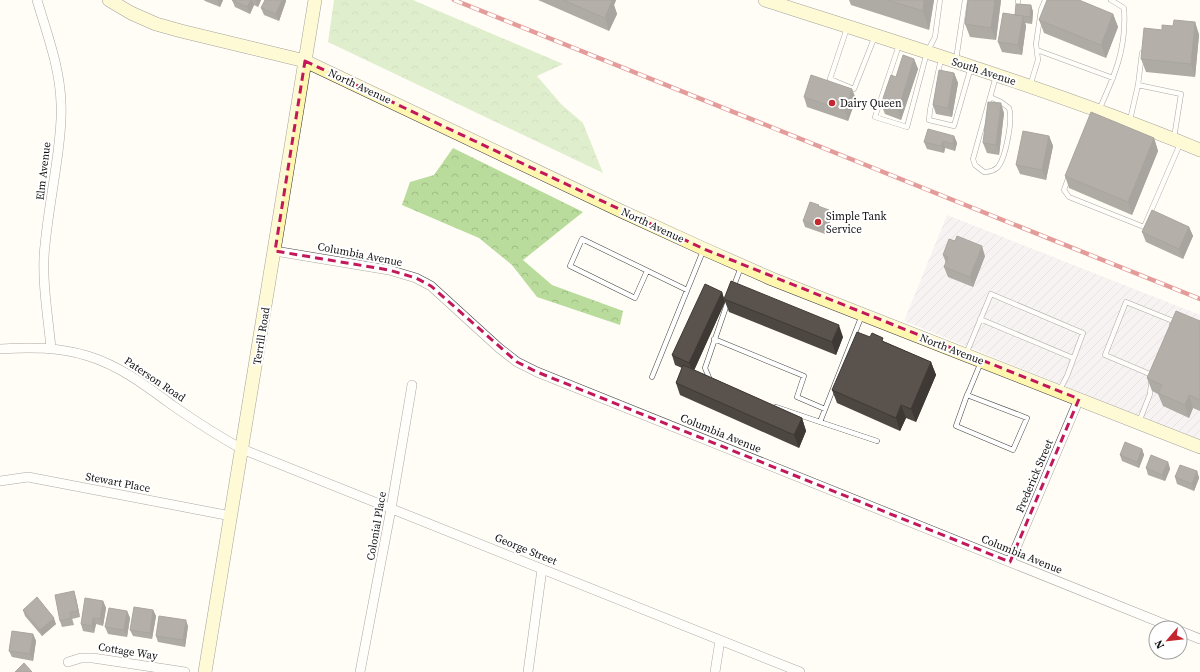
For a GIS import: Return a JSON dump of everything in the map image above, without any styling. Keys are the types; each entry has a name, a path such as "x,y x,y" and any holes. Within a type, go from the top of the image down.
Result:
{"street":[{"name":"Elm Avenue","path":"37,0 53,52 60,84 61,104 61,124 44,257 51,348"},
{"name":"North Avenue","path":"109,0 131,13 156,24 305,61 742,266 1200,446"},
{"name":"Terrill Road","path":"205,672 315,0"},
{"name":"South Avenue","path":"765,0 782,3 875,36 997,74 1094,112 1129,122 1200,150"},
{"name":"Columbia Avenue","path":"275,251 389,270 416,278 431,286 511,357 537,372 1154,620"},
{"name":"Paterson Road","path":"0,349 29,347 51,348 88,356 125,372 212,433 242,449"},
{"name":"Colonial Place","path":"360,672 391,509 412,385"},
{"name":"Frederick Street","path":"1010,562 1080,399"},
{"name":"George Street","path":"242,449 800,672"},
{"name":"Stewart Place","path":"0,481 28,477 231,516"},
{"path":"528,672 542,569"},
{"path":"1188,634 1200,639"},
{"path":"716,672 720,640"},
{"name":"Cottage Way","path":"68,662 81,658 93,658 185,672"}],"lane":[{"path":"899,43 875,117 907,127 927,52 935,37 940,0"},
{"path":"956,61 965,0"},
{"path":"1030,86 1038,60 1036,44 1041,10 1045,0"},
{"path":"1094,112 1113,78 1121,54 1125,21 1124,8 1111,0"},
{"path":"848,27 830,79 854,89 875,36"},
{"path":"1129,122 1138,86 1144,44"},
{"path":"1037,50 1113,78"},
{"path":"942,57 930,110 930,120 954,126 972,67"},
{"path":"990,97 1009,108 1011,120 1006,149 998,166 992,171 984,172 975,164 973,159 990,97 997,74"},
{"path":"1070,170 1064,190 1069,196 1144,228 1177,141 1181,94 1138,86"},
{"path":"648,271 635,298 570,266 582,239 688,290"},
{"path":"652,377 704,249"},
{"path":"716,385 711,381 705,371 705,368 714,339 742,266"},
{"path":"966,354 991,294 1005,299 1083,332 1059,391"},
{"path":"1152,375 1105,354 1126,302 1173,322 1171,328"},
{"path":"820,422 862,314"},
{"path":"980,320 1073,358"},
{"path":"714,339 804,376 797,397 825,409"},
{"path":"968,395 1027,418 1013,450 956,426 968,395 982,361"},
{"path":"1139,422 1150,394 1154,368"},
{"path":"768,404 877,441"}],"highlighted area":[{"path":"305,61 704,249 1079,399 1010,562 537,372 517,362 431,286 416,278 389,270 275,251"}],"shaded area":[{"path":"947,215 1200,315 1200,441 904,321"}],"green space":[{"path":"334,0 413,0 563,64 537,76 561,104 583,123 603,173 328,42"},
{"path":"453,148 583,212 523,260 552,285 623,311 620,325 537,297 512,265 479,238 402,205 410,182 434,175"}],"building":[{"path":"232,0 251,0 247,7"},
{"path":"265,0 282,0 276,14 261,8"},
{"path":"563,0 610,0 612,1 605,18"},
{"path":"887,0 924,0 923,11"},
{"path":"968,0 995,0 991,28 965,24"},
{"path":"1047,0 1079,0 1113,14 1101,45 1039,20"},
{"path":"1016,4 1031,5 1030,17 1015,15"},
{"path":"1003,13 1023,16 1018,45 998,42"},
{"path":"1174,20 1195,22 1191,64 1141,59 1144,28 1162,30 1162,25 1173,26"},
{"path":"903,55 914,59 898,110 881,104 891,75 896,77"},
{"path":"939,70 954,73 948,108 933,105"},
{"path":"811,75 852,89 845,111 804,97"},
{"path":"988,102 1001,103 996,145 983,143"},
{"path":"1091,112 1154,138 1128,202 1065,176"},
{"path":"928,129 954,136 953,144 943,141 941,146 924,142"},
{"path":"1023,131 1049,136 1042,170 1016,165"},
{"path":"810,202 829,210 823,227 803,221"},
{"path":"1152,210 1189,227 1179,249 1142,232"},
{"path":"957,236 982,246 970,277 944,267 948,257 943,255 949,239 955,241"},
{"path":"731,281 839,325 832,342 724,299"},
{"path":"705,284 722,292 689,363 672,355"},
{"path":"1176,311 1200,321 1200,400 1189,395 1185,405 1158,393 1162,385 1147,378"},
{"path":"857,332 870,337 872,333 883,338 882,341 931,362 911,409 901,405 896,418 832,390"},
{"path":"683,365 802,418 794,435 676,383"},
{"path":"1125,442 1142,449 1137,462 1120,455"},
{"path":"1151,455 1168,462 1162,475 1146,468"},
{"path":"1180,465 1197,471 1192,484 1175,477"},
{"path":"74,591 78,611 70,612 71,618 60,621 55,595"},
{"path":"37,597 54,618 40,630 23,610"},
{"path":"85,598 103,601 100,619 93,618 92,626 81,624"},
{"path":"134,607 153,610 150,633 130,630"},
{"path":"109,608 127,611 124,630 105,627"},
{"path":"159,616 186,620 183,640 156,636"},
{"path":"12,631 33,634 30,654 9,651"},
{"path":"24,663 32,672 15,672"}],"railway":[{"path":"454,0 1200,299"}],"place":[{"name":"Dairy Queen","path":"832,103"},
{"name":"Simple Tank Service","path":"818,222"}]}
